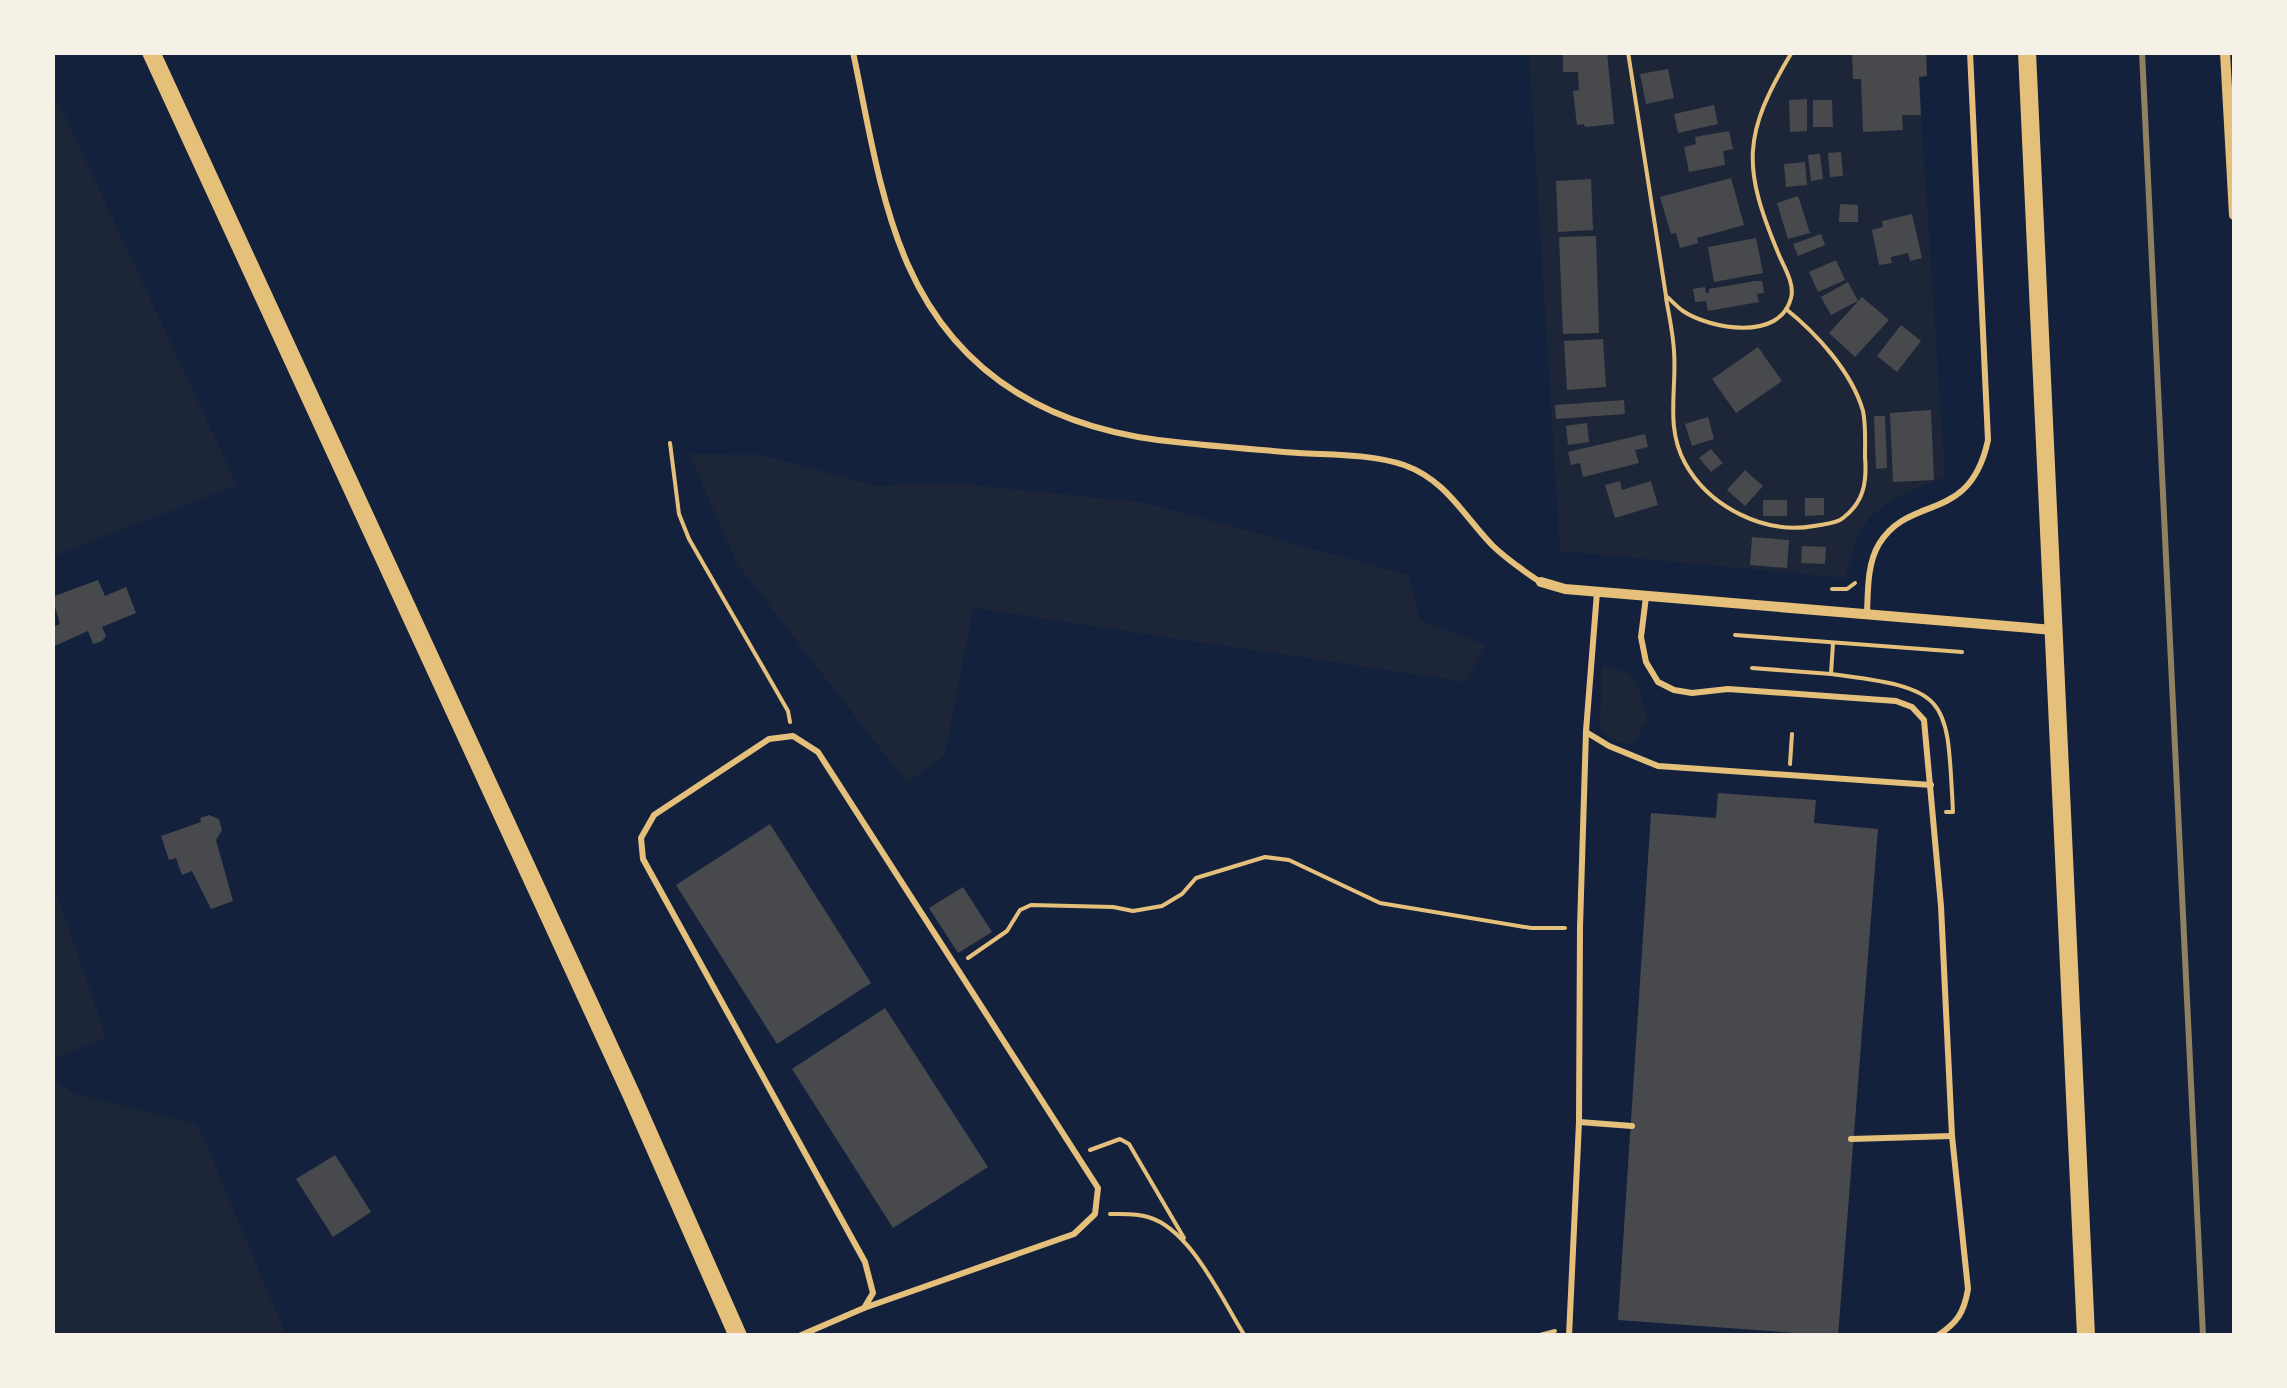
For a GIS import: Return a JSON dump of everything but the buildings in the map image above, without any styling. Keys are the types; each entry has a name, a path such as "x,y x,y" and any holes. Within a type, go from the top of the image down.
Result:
{"main road":[{"path":"152,52 738,1336"},
{"path":"2028,52 2086,1336"}],"street":[{"path":"2225,52 2234,215"},
{"path":"1541,582 1566,590 2054,630"}],"lane":[{"path":"853,52 881,178 908,266 952,339 995,379 1044,410 1098,430 1148,440 1359,456 1402,464 1433,478 1493,545 1541,582"},
{"path":"1867,615 1870,577 1880,543 1898,524 1963,491 1984,458 1988,440 1970,52"},
{"path":"1569,1334 1578,1122 1586,731 1597,592"},
{"path":"1646,595 1641,637 1646,662 1658,682 1674,690 1728,689 1896,701 1912,707 1924,720 1952,1136 1968,1289 1965,1307 1957,1321 1937,1336"},
{"path":"1586,731 1609,746 1658,766 1931,786"},
{"path":"799,1336 864,1308 1074,1234 1095,1214 1098,1188 818,752 793,736 769,739 654,815 641,838 644,859 865,1262 873,1293 864,1308"},
{"path":"1578,1122 1632,1126"},
{"path":"1852,1138 1952,1136"}],"path":[{"path":"1628,52 1674,353 1673,429 1685,463 1706,489 1738,514 1770,525 1804,528 1840,521 1858,503 1867,480 1863,412 1843,373 1810,328 1786,309"},
{"path":"1666,296 1684,312 1714,324 1744,328 1769,324 1786,309 1792,297 1790,282 1762,214 1753,182 1751,152 1765,100 1792,52"},
{"path":"670,443 679,514 689,539 788,711 793,736"},
{"path":"1736,636 1962,652"},
{"path":"1752,668 1831,674"},
{"path":"956,967 1007,931 1020,910 1030,905 1133,911 1162,906 1182,894 1196,878 1266,857 1288,860 1380,903 1531,928 1580,927"},
{"path":"1078,1156 1106,1142 1120,1139 1129,1144 1245,1336"},
{"path":"1095,1214 1150,1217 1168,1226 1189,1246"},
{"path":"1536,1336 1540,1332 1569,1334"}],"shaded area":[{"path":"1529,53 1926,53 1927,76 1919,77 1945,477 1897,497 1867,521 1845,578 1560,551"},
{"path":"58,101 237,485 53,556 52,103"},
{"path":"689,454 763,455 875,486 954,483 1147,503 1408,575 1420,620 1486,645 1466,682 973,608 945,755 907,783 738,565"},
{"path":"1602,667 1624,671 1639,690 1648,721 1632,744 1618,742 1600,730"},
{"path":"53,883 106,1037 52,1059"},
{"path":"52,1077 74,1094 198,1125 286,1335 53,1335"}],"railway":[{"path":"2142,52 2203,1336"}]}
